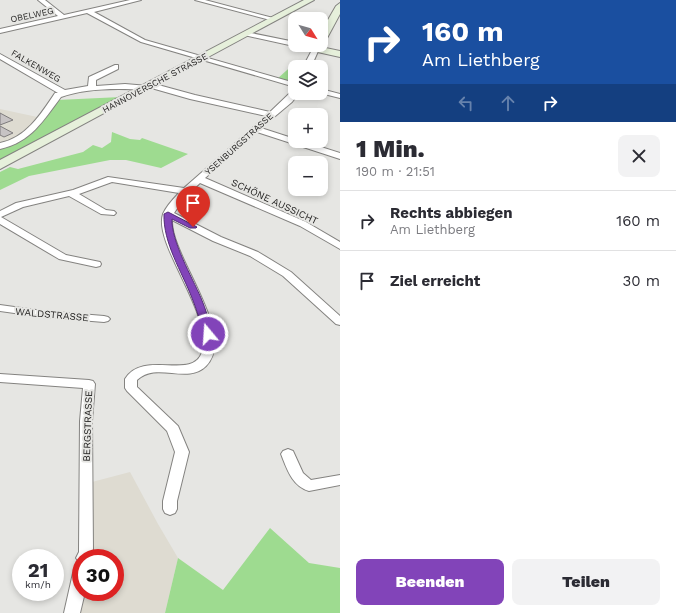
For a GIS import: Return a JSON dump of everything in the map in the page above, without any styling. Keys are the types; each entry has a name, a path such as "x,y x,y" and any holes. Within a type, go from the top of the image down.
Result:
{"main road":[{"name":"HANNOVERSCHE STRASSE","path":"0,165 310,0"},
{"path":"328,28 340,6"},
{"path":"328,49 340,54"}],"street":[{"path":"41,0 63,17"},
{"name":"OBELWEG","path":"0,31 138,0"},
{"path":"198,0 274,19"},
{"path":"88,12 143,41 288,83"},
{"path":"246,34 288,43"},
{"name":"FALKENWEG","path":"0,56 64,93"},
{"path":"92,88 92,79 117,68 104,61"},
{"path":"0,146 14,142 26,136 58,96 64,93 92,88 148,86 272,114"},
{"path":"328,93 340,96"},
{"name":"YSENBURGSTRASSE","path":"168,214 178,200 199,179 288,99"},
{"path":"256,129 340,156"},
{"path":"0,215 19,204 85,189 106,179 187,191"},
{"name":"SCHÖNE AUSSICHT","path":"199,179 303,224 340,246"},
{"path":"70,193 104,212 112,214"},
{"path":"170,509 170,501 182,452 173,429 131,388 131,379 141,371 151,368 194,369 203,362 208,354 210,343 197,299 168,228 168,214 217,239 254,254 287,274 340,322"},
{"path":"0,220 63,257 96,264"},
{"name":"WALDSTRASSE","path":"0,308 43,314 104,319"},
{"name":"BERGSTRASSE","path":"0,378 89,384 86,421 86,549"},
{"path":"288,454 297,476 309,486 340,480"},
{"path":"72,613 75,601"}],"shaded area":[{"path":"0,109 42,118 28,137 15,144 0,148"},
{"path":"130,472 178,558 165,613 79,613 82,601 124,601 124,549 93,549 92,482"}],"green space":[{"path":"288,69 288,81 277,79"},
{"path":"121,97 0,160 0,148 10,145 26,136 33,130 57,100"},
{"path":"112,132 130,139 140,140 142,138 188,154 161,168 126,160 110,160 29,176 0,190 0,172 10,167 18,169 83,152 93,145 102,148 111,142"},
{"path":"270,528 309,563 340,568 340,613 165,613 178,558 223,590"}],"building":[{"path":"0,113 13,120 0,125"},
{"path":"0,126 13,133 4,137 0,135"}],"route":[{"path":"193,227 168,214 168,228 173,244 197,299 208,334"}]}
